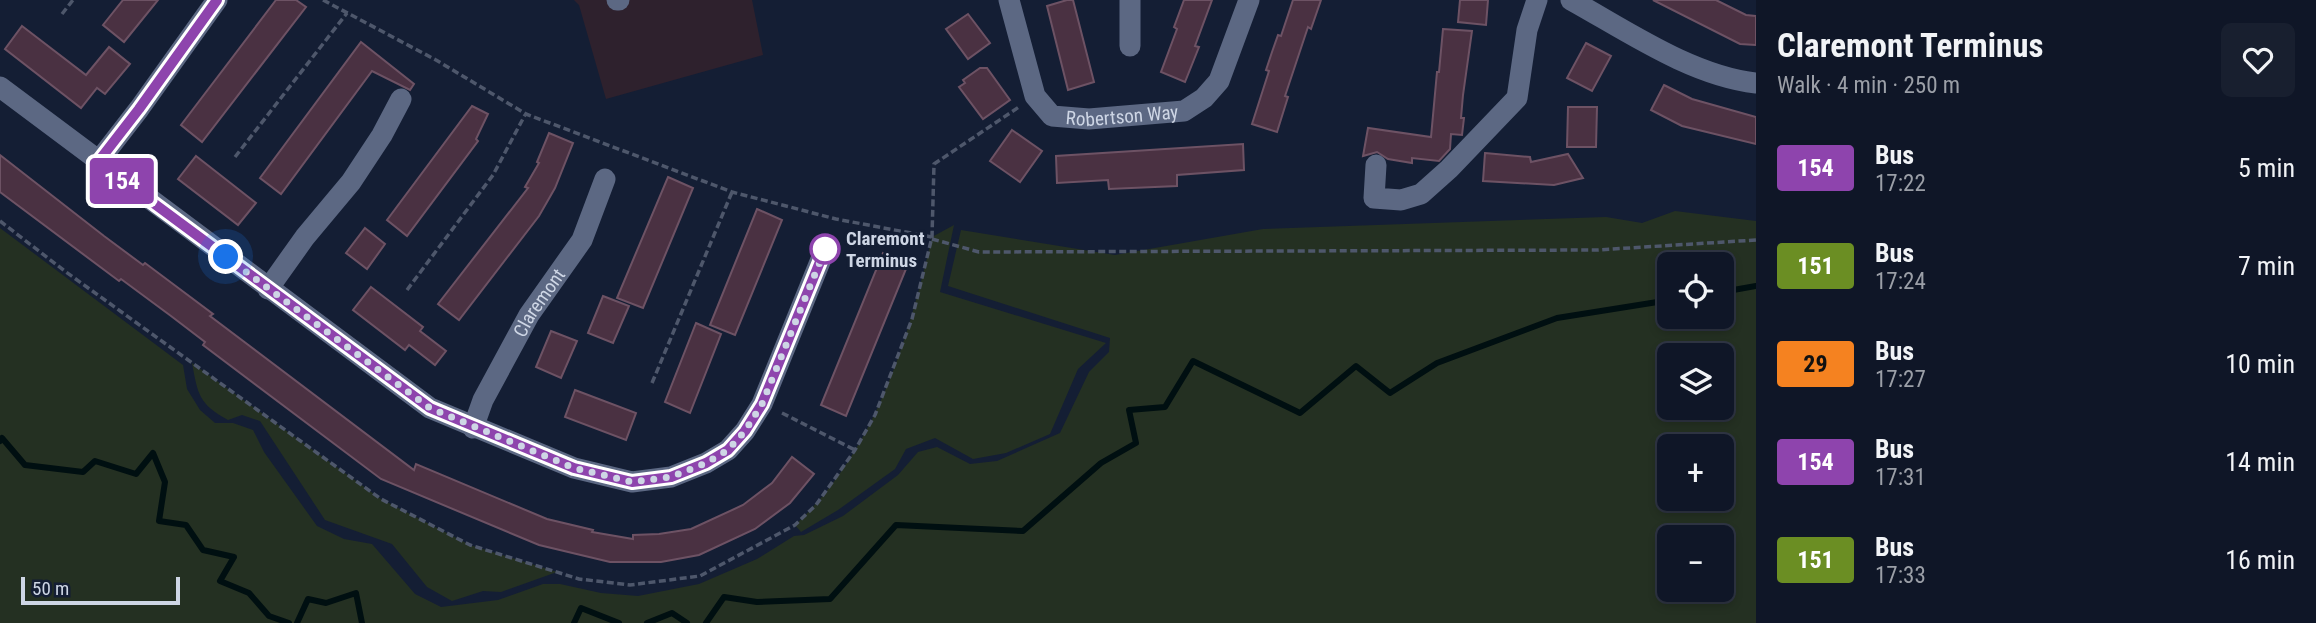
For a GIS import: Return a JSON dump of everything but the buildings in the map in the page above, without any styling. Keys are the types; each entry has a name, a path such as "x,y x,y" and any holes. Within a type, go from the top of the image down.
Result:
{"street":[{"path":"98,162 217,0"},
{"path":"1009,0 1035,96"},
{"path":"1130,0 1130,46"},
{"name":"Robertson Way","path":"1035,96 1052,116 1066,118 1089,119 1184,111 1204,98 1219,81 1249,0"},
{"path":"1376,165 1374,198 1401,200 1421,194 1448,169 1517,98 1527,30 1537,0"},
{"path":"1571,0 1675,58 1738,81 1756,83"},
{"path":"0,87 430,408 574,468 632,482 671,477 728,450 745,431 762,404 826,247"},
{"path":"268,289 305,237 351,182 382,135 401,99"},
{"name":"Claremont","path":"473,428 482,400 529,315 582,240 605,179"}],"path":[{"path":"62,14 73,0"},
{"path":"323,0 436,60 526,114 732,192 836,219 932,237 934,164 1035,96"},
{"path":"235,157 347,13"},
{"path":"407,289 493,175 526,114"},
{"path":"652,383 732,192"},
{"path":"932,239 979,252 1597,250 1756,240"},
{"path":"762,404 855,450"}],"shaded area":[{"path":"574,0 752,0 763,55 606,99 579,5"}],"green space":[{"path":"1675,211 1756,221 1756,623 0,623 0,228 183,365 187,389 200,410 215,423 233,423 253,430 264,452 317,526 344,539 372,544 415,594 441,607 498,600 543,584 560,584 601,593 638,596 699,584 757,559 794,536 804,535 843,516 898,475 918,452 937,447 970,464 997,461 1060,433 1089,372 1109,352 1110,338 948,286 961,230 1115,255 1263,229 1606,217 1642,223"},
{"path":"954,225 940,292 1106,343 1078,369 1050,434 1006,453 973,459 935,438 906,449 895,469 838,510 801,532 795,525 823,496 847,463 884,392 912,315 932,237"},
{"path":"192,363 381,499 470,545 557,572 501,592 483,591 452,601 427,587 392,544 325,520 260,421 242,415 228,420 205,403 198,391"}],"waterway":[{"path":"1734,290 1756,286"},
{"path":"706,623 724,597 757,602 830,599 896,525 1023,531 1101,463 1136,443 1129,410 1165,407 1193,361 1300,413 1356,366 1390,393 1437,363 1557,318 1657,302"},
{"path":"0,441 2,438 25,465 83,472 95,461 136,474 153,453 165,482 159,521 186,525 203,550 234,557 220,581 249,593 269,616 289,623"},
{"path":"297,623 308,599 326,603 356,593 362,623"},
{"path":"574,623 581,608 619,623"},
{"path":"647,623 672,613 687,623"}],"bus line":[{"name":"154","path":"217,0 98,162 430,408 473,428 574,468 632,482 671,477 706,463 728,450 745,431 762,404 826,247"}],"place":[{"name":"Claremont Terminus","path":"825,249"}],"route":[{"path":"226,257 430,408 574,468 632,482 671,477 706,463 728,450 745,431 762,404 826,247 825,249"}]}
